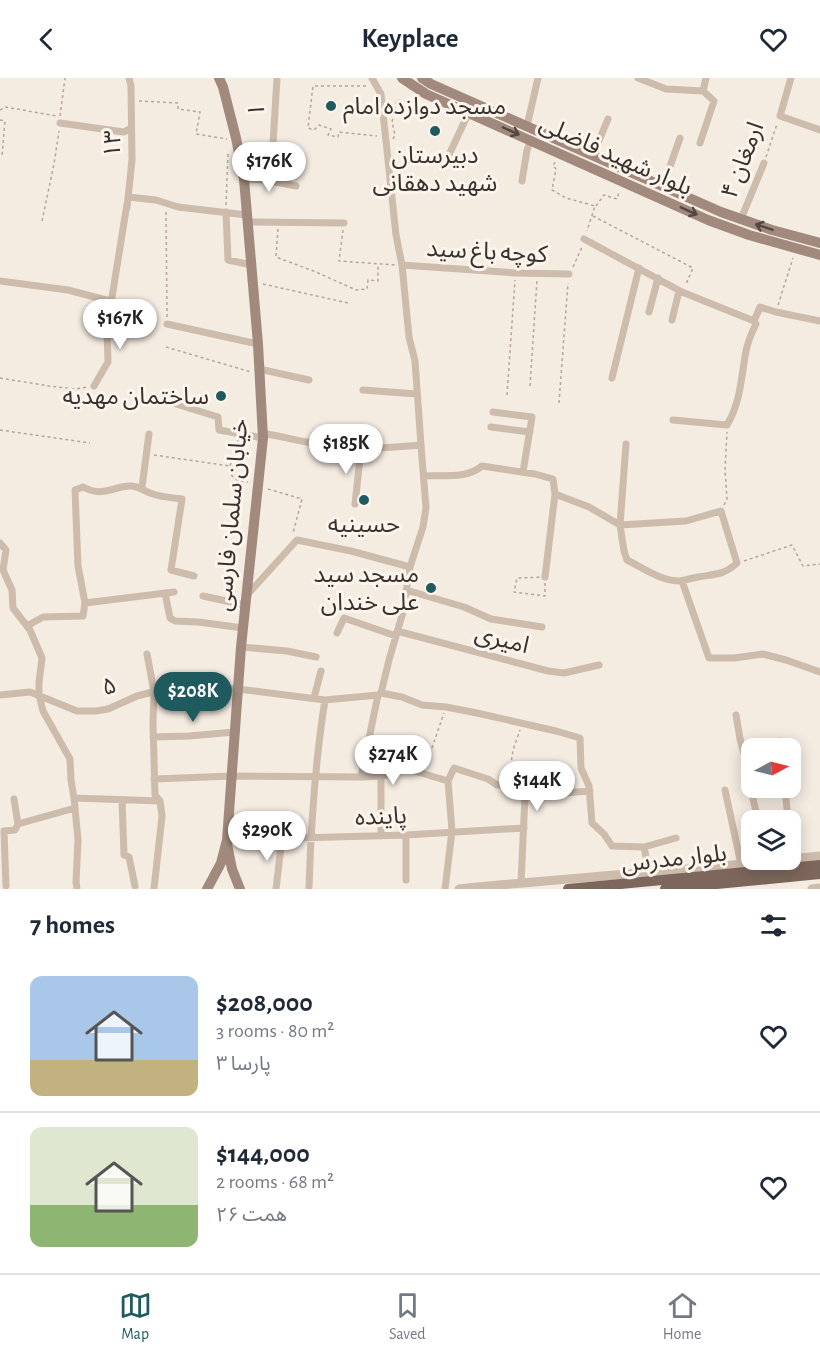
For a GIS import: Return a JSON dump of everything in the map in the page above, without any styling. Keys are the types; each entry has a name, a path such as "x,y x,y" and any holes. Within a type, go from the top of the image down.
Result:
{"main road":[{"name":"بلوار شهید فاضلی","path":"403,78 426,93 708,220 749,235 820,255"},
{"name":"بلوار شهید فاضلی","path":"425,79 721,212 772,230 820,243"},
{"name":"خیابان سلمان فارسی","path":"207,889 221,863 227,840 241,647 259,485 262,436 260,372 244,179 222,81"},
{"name":"خیابان سلمان فارسی","path":"227,840 232,869 240,889"},
{"name":"بلوار مدرس","path":"568,889 820,865"},
{"name":"بلوار مدرس","path":"665,889 820,874"}],"street":[{"name":"۱۳","path":"94,386 108,362 107,332 110,301 127,204 132,160 129,78"},
{"name":"۱","path":"273,144 277,78"},
{"path":"361,777 380,694 403,612 410,567 423,527 426,508 415,361 406,317 402,265 396,235 389,138 381,94 372,78"},
{"path":"527,126 538,78"},
{"path":"638,78 666,89 703,92 714,101 700,143"},
{"path":"703,92 706,78"},
{"path":"791,78 780,116 820,130"},
{"path":"447,159 469,112"},
{"path":"593,155 608,119"},
{"path":"60,120 124,132 131,128"},
{"path":"663,186 680,138"},
{"path":"522,181 531,140"},
{"name":"ارمغان ۴","path":"741,219 764,163"},
{"path":"244,179 265,180 296,186"},
{"path":"127,204 156,200 178,207 226,212 247,219 344,223"},
{"path":"226,212 228,260 252,265"},
{"path":"584,239 681,291 754,321"},
{"name":"کوچه باغ سید","path":"402,265 516,273 569,274"},
{"path":"612,378 639,268"},
{"path":"649,312 658,278"},
{"path":"0,281 68,290 110,301"},
{"path":"672,320 681,291"},
{"path":"673,420 727,426 733,416 741,391 746,351 760,307 820,321"},
{"path":"167,324 258,344"},
{"path":"260,372 309,380"},
{"path":"363,390 417,394"},
{"path":"173,403 218,417 219,430 236,434 361,449 421,445"},
{"path":"493,412 532,417 523,472"},
{"path":"491,427 530,432"},
{"path":"142,487 149,434"},
{"path":"555,494 589,507 620,525 686,521 721,511 737,563 729,571 682,581 652,573 627,560 620,525 626,444"},
{"path":"355,504 361,449"},
{"path":"424,476 460,475 476,472 482,466 553,479 555,494 545,577"},
{"path":"27,626 43,617 83,616 85,603 78,566 75,490 83,487 100,492 129,486 142,487 149,493 182,499 171,570 194,576"},
{"path":"203,596 246,600 297,540 351,551 410,567"},
{"path":"0,543 6,550 3,570 12,590 13,608 30,630 42,658 39,695 43,711 70,759 70,780 78,840 77,889"},
{"path":"682,581 709,658 734,658 763,654 820,672"},
{"path":"406,590 464,607 491,619 542,627"},
{"path":"85,603 174,592"},
{"path":"165,593 170,618 175,621 243,628"},
{"name":"امیری","path":"338,633 344,618 548,671 564,673 599,665"},
{"path":"241,647 287,651 316,657"},
{"path":"147,654 154,692 154,795 160,801 162,816 154,889"},
{"path":"314,699 321,672"},
{"name":"۵","path":"0,695 30,692 77,711 108,709 137,696 176,686 238,688 325,700 380,694 402,697 422,705 446,707 580,738 581,768 590,786 590,791"},
{"path":"309,887 319,735 325,700"},
{"path":"736,715 751,778 750,786 756,810"},
{"path":"153,737 235,732"},
{"path":"154,779 232,776 381,776 394,774 398,766 448,781"},
{"path":"445,889 452,831 448,781 454,768 488,779 497,785 523,785 525,796 521,883"},
{"path":"381,776 381,836"},
{"path":"459,889 741,864 725,790"},
{"path":"525,796 590,791 592,823 604,834 612,846 644,847 676,838"},
{"path":"74,798 160,801"},
{"path":"6,886 4,831 15,830 18,824 14,799"},
{"path":"122,800 124,855 129,857 135,886"},
{"path":"18,824 75,808"},
{"name":"پاینده","path":"227,840 381,836 524,828"},
{"path":"405,835 406,880"},
{"path":"276,889 282,838"},
{"path":"644,847 649,872"},
{"path":"801,858 820,856"},
{"path":"813,889 820,888"}],"path":[{"path":"42,221 54,164 64,78"},
{"path":"376,85 314,86 308,128 314,130 319,125 331,129 328,135 338,137 339,132 389,138 395,135 393,122 397,100 416,103 418,111 422,108 426,93"},
{"path":"131,101 178,103 178,109 200,112 196,134 229,139"},
{"path":"0,110 5,107 60,120"},
{"name":"ارمغان ۴","path":"764,163 780,116"},
{"path":"0,120 5,121 2,156"},
{"path":"226,212 229,149"},
{"path":"559,152 553,166 556,169 552,190 566,198 595,206"},
{"path":"559,403 569,274 577,259 595,206 604,195 617,199 622,181"},
{"path":"167,324 166,213 178,207"},
{"path":"592,216 693,268 681,291"},
{"path":"278,222 276,257 356,290 367,289 368,280 378,281 378,264"},
{"path":"344,223 339,261 402,265"},
{"path":"776,312 796,249"},
{"path":"507,395 516,273"},
{"path":"530,386 537,273"},
{"path":"253,282 348,303"},
{"path":"166,347 260,372"},
{"path":"0,378 49,387 94,386"},
{"path":"721,511 727,499 725,470 727,426"},
{"path":"0,430 90,442"},
{"path":"236,434 238,441 230,466 232,476 238,481 259,485 302,499 290,548"},
{"path":"147,454 230,466"},
{"path":"737,563 792,545 803,566 820,564"},
{"path":"545,577 545,596 514,592 517,578 545,577"},
{"path":"423,773 446,707"},
{"path":"508,785 513,750 522,724"}],"place":[{"name":"مسجد دوازده امام","path":"331,106"},
{"name":"دبیرستان شهید دهقانی","path":"435,131"},
{"name":"ساختمان مهدیه","path":"221,396"},
{"name":"حسینیه","path":"364,500"},
{"name":"مسجد سید علی خندان","path":"431,588"}]}
